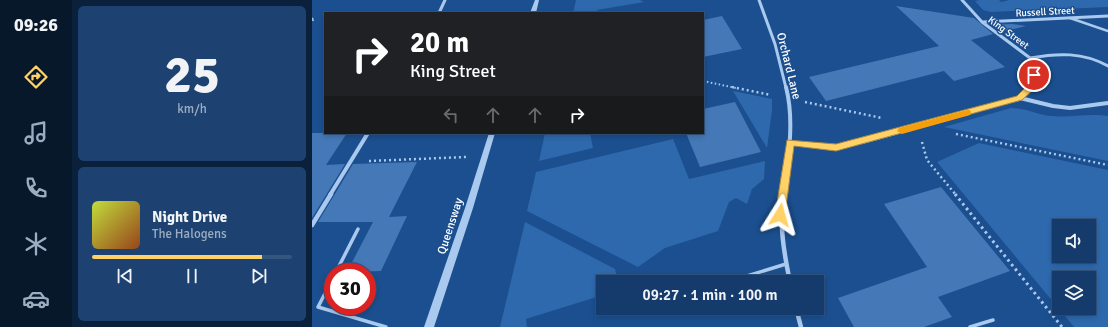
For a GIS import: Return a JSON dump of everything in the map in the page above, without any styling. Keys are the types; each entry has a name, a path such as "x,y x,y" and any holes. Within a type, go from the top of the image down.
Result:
{"street":[{"path":"440,12 446,0"},
{"path":"533,12 537,0"},
{"name":"Orchard Lane","path":"759,0 775,44 789,98 790,142 780,215 788,275"},
{"name":"King Street","path":"962,0 982,22 1030,58 1034,75 1031,87 1020,98"},
{"name":"Russell Street","path":"982,22 1108,16"},
{"name":"King Street","path":"1030,58 1060,53 1079,54 1108,66"},
{"path":"790,142 836,147 1020,98 1068,108 1086,108 1108,103"},
{"path":"312,225 367,134"},
{"name":"Queensway","path":"429,327 469,208 492,134"},
{"path":"798,315 801,327"}],"lane":[{"path":"1070,18 1108,30"},
{"path":"341,263 358,229"},
{"path":"750,275 786,264"},
{"path":"324,295 318,307 324,309"},
{"path":"345,315 386,327"},
{"path":"970,327 992,320"}],"path":[{"path":"704,81 772,95"},
{"path":"918,126 927,160 1062,327"},
{"path":"351,162 484,156"}],"shaded area":[{"path":"576,0 640,0 644,2 597,10 598,12 573,12"},
{"path":"999,0 1001,2 1009,0 1108,0 1108,7 991,12 983,10 975,1"},
{"path":"733,91 772,99 767,148"},
{"path":"1011,108 1051,116 1108,116 1108,161 944,127"},
{"path":"545,134 590,134 593,148 539,161"},
{"path":"673,139 689,179 765,161 764,179 752,189 747,204 736,198 729,202 718,231 665,248 638,267 527,211 536,172"},
{"path":"979,143 1108,170 1108,327 1074,327 1064,315 1096,315 1096,271 1052,271 1052,301 937,162"},
{"path":"525,222 615,269 616,275 596,275 596,297 526,319 527,327 500,327"}],"building":[{"path":"896,6 974,18 993,34 971,40 1005,67 954,81 944,71 826,101 809,77 939,46"},
{"path":"722,16 742,49 704,57 704,20"},
{"path":"1012,24 1026,26 1001,32 991,25"},
{"path":"735,102 761,152 700,167 686,134 704,134 704,109"},
{"path":"312,133 346,134 326,165 345,164 312,218"},
{"path":"417,162 389,217 407,216 381,271 376,271 376,263 352,263 373,222 318,222 353,164"},
{"path":"941,187 1010,271 938,297 952,317 924,327 854,327 838,298 927,267 884,204"}],"slow traffic":[{"path":"902,131 967,113"}],"route":[{"path":"780,215 790,142 836,147 1020,98 1031,87 1034,75"}]}
